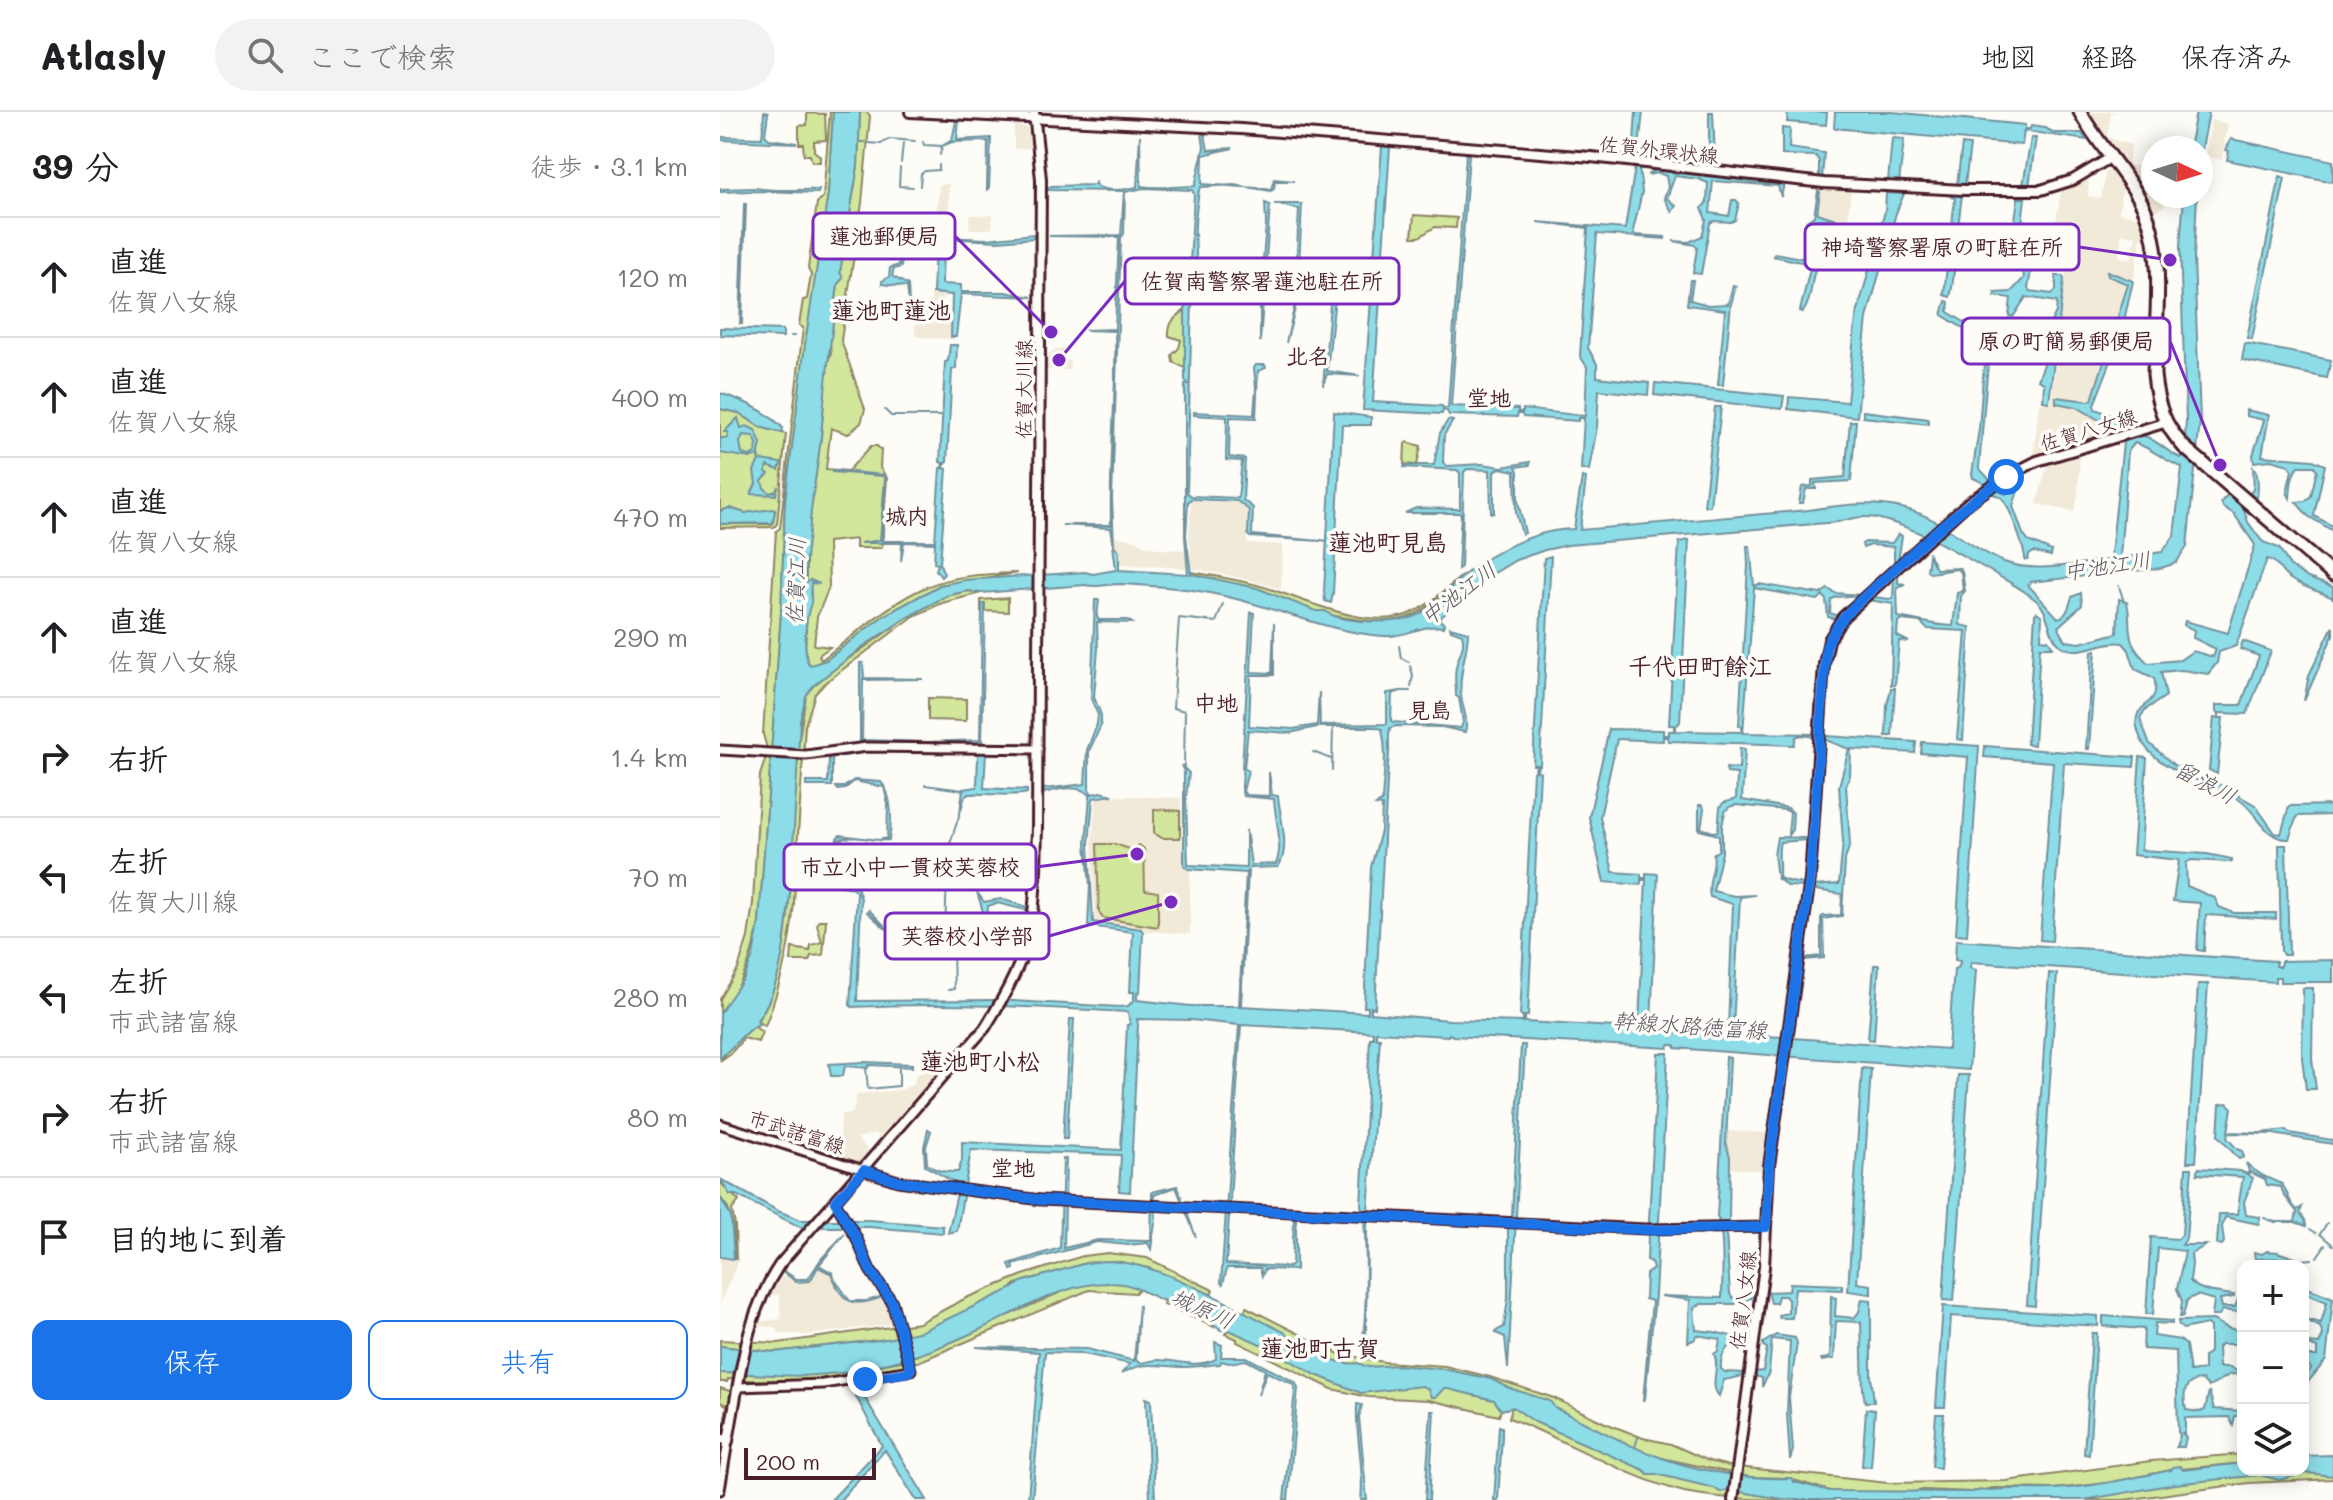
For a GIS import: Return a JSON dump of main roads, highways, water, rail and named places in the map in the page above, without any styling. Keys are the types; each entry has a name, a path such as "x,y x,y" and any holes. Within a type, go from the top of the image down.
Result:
{"highway":[{"path":"2080,112 2140,199 2153,238 2157,274 2154,375 2164,423 2184,447 2333,575"}],"main road":[{"name":"佐賀外環状線","path":"910,112 1035,115 1380,139 1591,157 1801,181 2019,192 2041,190 2073,180 2110,158"},
{"name":"佐賀大川線","path":"724,1440 755,1308 765,1286 985,1028 1005,997 1026,946 1032,920 1038,749 1041,179 1035,115"},
{"name":"佐賀八女線","path":"1733,1500 1762,1281 1769,1166 1810,879 1826,648 1843,617 1944,522 2006,477 2037,461 2164,423"}],"water":[{"path":"764,112 768,113 765,135 769,139 797,143 720,140 720,137 762,138"},
{"path":"833,112 860,112 858,166 840,272 843,278 838,284 835,303 806,560 806,583 810,580 820,584 811,583 811,603 806,624 806,648 811,665 826,660 883,616 940,585 965,580 1093,574 1116,570 1111,528 1062,525 1111,525 1115,331 1085,330 1115,329 1119,237 1049,236 1121,235 1124,191 1047,190 1051,186 1094,185 1096,181 1096,186 1106,189 1137,187 1140,135 1141,186 1195,186 1204,147 1202,134 1205,134 1208,150 1233,148 1203,155 1202,184 1224,186 1201,187 1196,212 1187,492 1191,496 1238,498 1242,461 1226,460 1227,417 1194,415 1194,412 1254,415 1254,368 1265,365 1266,368 1258,371 1256,418 1230,417 1229,457 1245,459 1243,500 1253,508 1252,535 1321,541 1250,537 1249,510 1237,501 1191,499 1188,502 1186,536 1191,574 1257,588 1316,611 1370,621 1416,616 1463,576 1501,550 1531,537 1574,529 1582,477 1586,478 1580,530 1872,504 1920,514 1986,553 2016,565 2043,567 2109,560 2123,443 2131,437 2145,436 2184,457 2186,420 2180,246 2183,208 2196,208 2194,257 2200,421 2187,547 2176,563 2161,568 2030,582 2028,585 2058,618 2066,613 2072,597 2081,593 2082,605 2058,627 2066,641 2080,643 2117,633 2119,599 2127,602 2132,641 2148,663 2180,660 2193,651 2213,657 2216,649 2193,638 2194,630 2184,625 2185,621 2228,633 2255,545 2234,514 2221,502 2228,494 2244,495 2252,491 2253,467 2257,477 2257,499 2244,510 2248,522 2263,542 2279,548 2290,566 2308,578 2333,587 2333,598 2291,580 2276,563 2267,559 2236,646 2219,652 2217,663 2208,674 2182,670 2161,672 2166,696 2145,710 2140,718 2149,743 2175,766 2208,778 2255,805 2275,833 2281,834 2289,806 2333,805 2333,815 2297,816 2289,839 2273,835 2238,799 2183,774 2156,758 2147,748 2140,737 2137,716 2154,696 2154,678 2135,669 2129,650 2123,643 2077,650 2063,647 2054,638 2041,606 2026,593 1936,541 1895,523 1859,518 1568,545 1545,550 1516,560 1486,578 1439,619 1443,627 1427,627 1392,636 1343,630 1244,601 1186,589 1121,584 1085,585 981,593 968,591 946,596 864,646 813,686 806,696 800,721 791,882 837,879 837,838 840,835 879,840 851,837 839,840 840,880 857,887 861,899 857,1001 995,1000 1128,1006 1134,1000 1134,992 1130,992 1133,932 1088,926 1090,885 1086,844 1090,795 1074,788 1044,793 1043,789 1085,784 1087,750 1098,715 1091,699 1095,600 1099,600 1099,620 1127,620 1132,623 1097,622 1094,697 1101,715 1101,725 1089,751 1089,789 1092,794 1101,792 1113,795 1093,798 1089,844 1093,922 1141,929 1143,932 1137,1000 1191,1006 1239,1006 1246,873 1188,869 1184,865 1184,772 1181,765 1189,773 1186,797 1188,865 1246,868 1246,830 1251,865 1276,864 1279,840 1274,799 1243,796 1242,793 1251,612 1254,613 1251,672 1272,673 1274,623 1274,675 1251,675 1249,726 1293,729 1317,725 1319,692 1320,725 1387,724 1387,693 1401,691 1392,694 1391,721 1461,728 1463,722 1456,696 1455,674 1463,638 1462,634 1450,627 1468,632 1460,687 1466,718 1465,732 1442,727 1390,728 1375,1008 1371,1007 1371,1013 1523,1022 1520,1015 1533,772 1536,765 1533,765 1544,558 1551,556 1540,765 1537,771 1540,772 1528,1016 1525,1016 1525,1022 1670,1030 1675,1034 1676,1030 1782,1037 1791,1041 1793,1038 1948,1049 1954,969 1959,967 1960,961 1955,960 1956,940 2276,961 2276,966 2280,967 2281,961 2333,960 2333,982 2280,982 2280,977 2275,977 2275,982 1971,962 1970,968 1976,970 1969,1070 1675,1048 1675,1045 1668,1048 1376,1032 1376,1038 1380,1038 1367,1226 1366,1348 1361,1348 1366,1276 1361,1205 1370,1038 1373,1038 1373,1032 1241,1025 1226,1264 1289,1267 1292,1264 1296,1216 1296,1270 1265,1269 1262,1276 1260,1268 1227,1268 1223,1284 1239,1025 1137,1019 1130,1192 1119,1191 1121,1155 971,1150 957,1231 948,1233 959,1185 925,1166 924,1147 928,1129 931,1131 926,1147 927,1164 945,1172 958,1172 962,1142 1121,1150 1127,1025 1130,1024 1128,1012 956,1005 852,1007 857,893 836,885 791,886 782,956 773,990 757,1020 759,1024 720,1058 720,1013 744,978 753,956 759,923 781,613 785,501 828,194","holes":["1144,188 1192,190 1185,310 1185,380 1188,384 1185,385 1185,537 1188,574 1119,570 1119,552 1114,545 1112,498 1125,192","2135,443 2182,467 2174,536 2162,552 2120,558 2128,451","1317,727 1382,729 1385,766 1382,802 1376,805 1382,806 1381,831 1371,867 1364,1007 1368,1007 1368,1013 1241,1006 1248,871 1250,868 1278,867 1284,851 1278,796 1272,795 1269,772 1269,796 1246,795 1243,791 1248,771 1244,768 1248,730 1290,733"]},
{"path":"1636,112 1643,112 1639,147 1641,158 1633,157"},
{"path":"1709,112 1713,112 1715,160 1709,161"},
{"path":"1788,112 1827,112 1826,125 1787,122"},
{"path":"1835,112 1892,112 2025,125 2025,129 2031,126 2055,133 2082,133 2087,140 2024,131 2022,145 1834,128"},
{"path":"2196,112 2209,112 2204,136 2191,136"},
{"path":"956,121 959,121 957,140 991,138 987,190 988,141 952,142 942,146 952,140"},
{"path":"1782,128 1790,129 1789,148 1824,153 1822,178 1819,177 1816,156 1782,155"},
{"path":"1892,138 1904,139 1899,183 1888,182"},
{"path":"2031,138 2036,138 2029,186 2023,185"},
{"path":"2231,139 2333,161 2333,182 2227,160 2229,151 2226,150"},
{"path":"1962,144 1970,145 1965,185 1957,185"},
{"path":"1382,146 1390,147 1373,402 1443,408 1448,408 1466,154 1469,154 1451,406 1518,409 1518,412 1523,412 1523,409 1585,416 1587,367 1580,356 1588,228 1537,222 1625,229 1635,167 1639,167 1642,192 1633,231 1635,235 1665,239 1597,234 1588,348 1597,364 1597,377 1649,383 1648,395 1599,390 1597,427 1589,470 1581,469 1584,418 1578,418 1578,421 1523,417 1522,414 1517,417 1449,415 1443,410 1442,414 1363,410"},
{"path":"1656,170 1784,184 1781,197 1778,186 1713,181 1710,213 1729,216 1732,200 1739,203 1735,220 1710,223 1701,274 1693,273 1695,245 1673,241 1689,242 1702,236 1706,220 1702,208 1707,202 1708,183 1675,176 1667,198 1676,206 1672,212 1664,198 1668,187 1666,176 1659,173 1647,175"},
{"path":"2280,176 2285,178 2252,339 2247,338"},
{"path":"1274,179 1294,181 1275,181 1271,191 1249,187 1271,189"},
{"path":"720,189 819,190 818,193 720,192"},
{"path":"1818,191 1817,213 1836,219 1831,258 1864,266 1864,269 1817,264 1803,312 1800,311 1811,264 1773,256 1775,253 1817,261 1829,260 1833,222 1829,219 1808,220 1814,216"},
{"path":"1886,193 1904,194 1867,318 1857,417 1788,409 1789,397 1847,402 1856,318 1885,211"},
{"path":"1962,195 1959,219 1962,240 2011,249 2018,198 2025,198 2019,249 2034,253 2028,289 2052,294 2056,290 2056,276 2063,276 2049,402 2043,401 2044,383 2038,380 2052,343 2049,337 2037,334 2045,334 2056,312 2057,302 2026,297 2013,317 2009,316 2011,298 1995,296 1995,293 2011,292 2024,278 2022,264 2004,256 1960,247 1950,297 1944,295 1955,199 1951,196"},
{"path":"1265,203 1270,205 1260,342 1266,224"},
{"path":"744,204 746,204 740,324"},
{"path":"1274,204 1302,204 1299,267 1311,275 1337,280 1327,371 1360,376 1327,374 1323,386 1332,281 1311,278 1311,300 1308,301 1308,283 1296,269 1299,209"},
{"path":"1034,234 1034,238 998,241 905,236 901,267 894,269 892,276 908,285 909,304 907,287 882,284 889,277 890,268 899,265 901,238 905,235 986,239"},
{"path":"935,244 943,245 942,284 961,285 961,292 1005,292 1032,297 961,294 956,337 951,337 952,295 933,293"},
{"path":"2107,271 2133,281 2120,338 2094,405 2095,409 2118,421 2122,429 2118,431 2077,407 2056,403 2056,397 2092,400 2128,284 2108,276"},
{"path":"1690,280 1693,280 1690,300 1708,305 1728,304 1733,285 1736,286 1731,304 1723,385 1718,385 1725,310 1687,305"},
{"path":"1946,301 1949,302 1948,312 1982,333 1981,339 1942,315"},
{"path":"720,328 783,330 783,337 720,335"},
{"path":"1988,334 2004,350 1995,349 1988,363 1979,468 1991,481 1984,486 1972,474"},
{"path":"2245,343 2331,360 2327,378 2242,360"},
{"path":"950,345 957,345 944,468 947,469 940,564 944,574 941,577 936,570 938,564 934,563 935,543 904,542 901,561 902,543 860,543 880,540 885,478 832,470 883,475 886,478 882,541 935,541 940,468 943,463 940,462 945,362 948,361"},
{"path":"1655,383 1784,396 1782,409 1654,395"},
{"path":"720,393 761,411 783,428 782,433 760,427 739,413 720,409"},
{"path":"1715,407 1721,407 1710,506 1704,506"},
{"path":"2246,410 2269,415 2262,456 2313,460 2325,465 2314,516 2333,526 2333,531 2308,516 2296,502 2305,501 2311,496 2317,470 2314,466 2299,466 2296,470 2290,498 2287,492 2292,470 2289,465 2271,460 2254,462 2253,455 2264,420 2246,416"},
{"path":"1863,411 1928,419 1928,424 1863,417"},
{"path":"1334,412 1371,417 1371,425 1342,425 1331,603 1325,601 1324,591"},
{"path":"738,418 741,428 747,426 755,430 761,443 760,460 781,463 779,470 767,466 766,472 769,474 762,481 770,493 776,491 778,486 776,495 751,494 756,484 754,471 759,460 757,455 750,458 720,453 720,438 727,438 728,432 724,432","holes":["743,435 753,436 757,443 756,452 750,456 742,454 740,442"]},
{"path":"1448,420 1453,421 1444,435 1443,462 1447,466 1482,464 1502,467 1530,462 1530,465 1516,467 1518,501 1525,533 1522,534 1516,513 1515,471 1500,468 1494,471 1494,513 1491,513 1490,470 1467,469 1464,472 1461,567 1458,569 1461,513 1405,513 1416,508 1460,509 1460,473 1457,470 1404,467 1434,465 1440,433"},
{"path":"1850,421 1856,421 1851,481 1815,483 1816,489 1806,489 1803,503 1799,503 1802,487 1812,486 1812,480 1845,477"},
{"path":"2021,474 2013,506 2023,534 2028,541 2052,551 2051,556 2034,552 2025,560 2006,503 1991,493 1996,490 2006,494 2016,482 2015,477"},
{"path":"729,508 745,513 775,510 773,523 720,524 720,511"},
{"path":"1898,534 1902,536 1898,562 1894,565 1894,547 1871,545 1863,548 1865,542 1892,543"},
{"path":"1689,540 1680,722 1676,731 1742,732 1739,725 1747,546 1750,546 1754,586 1759,584 1820,594 1828,589 1835,593 1861,595 1831,600 1830,613 1836,615 1835,619 1828,617 1823,595 1818,600 1754,588 1743,733 1816,734 1816,737 1801,735 1796,737 1794,745 1669,741 1668,737 1663,737 1663,741 1617,739 1600,817 1613,872 1641,874 1641,878 1646,878 1646,873 1658,874 1651,1023 1639,1022 1646,880 1641,880 1641,885 1604,882 1589,817 1609,729 1663,730 1663,735 1674,731 1674,725 1669,725 1679,542"},
{"path":"1929,555 1936,569 1960,568 1962,571 1965,591 1961,596 1960,625 1970,627 1963,740 1957,739 1966,631 1927,629 1920,622 1898,622 1897,636 1909,642 1899,641 1895,685 1891,685 1893,604 1868,600 1893,597 1894,577 1898,573 1898,583 1905,584 1897,587 1898,617 1953,626 1957,593 1963,591 1961,572 1957,569 1930,573 1927,571"},
{"path":"982,604 985,604 984,788 1027,790 1027,793 969,794 965,796 960,813 963,789 977,787 978,751 928,743 862,743 862,753 832,758 832,786 806,786 806,782 828,782 829,755 860,749 860,663 863,663 864,678 923,679 863,680 862,740 980,740"},
{"path":"2037,612 2042,616 2041,639 2048,640 2053,647 2040,647 2034,745 2027,744"},
{"path":"2333,626 2333,635 2304,701 2309,675"},
{"path":"2243,641 2271,651 2247,714 2216,712 2216,705 2241,705 2259,656 2240,649"},
{"path":"2096,650 2089,749 2086,749 2092,651"},
{"path":"1891,688 1895,688 1892,736 1886,736 1887,705"},
{"path":"2214,718 2223,718 2217,774 2209,770"},
{"path":"1826,736 1916,742 1915,753 1851,749 1850,776 1846,785 1850,844 1845,860 1842,916 1823,919 1824,958 1803,960 1821,956 1821,918 1841,915 1842,894 1815,890 1815,886 1839,884 1843,841 1839,786 1849,749 1826,740"},
{"path":"1922,742 1979,746 1967,935 1956,934 1968,757 1921,753"},
{"path":"1985,746 2135,757 2134,767 2064,763 2052,941 2040,940 2053,762 1984,757"},
{"path":"1740,748 1745,749 1742,800 1788,808 1793,813 1792,830 1788,835 1790,812 1785,810 1736,805 1725,812 1722,853 1713,891 1734,896 1755,895 1740,897 1733,1028 1728,1028 1733,904 1710,897 1713,854 1719,850 1719,835 1699,830 1699,805 1703,805 1704,809 1701,828 1718,831 1720,807 1736,799 1737,774 1727,773 1726,768 1739,769"},
{"path":"2140,757 2147,758 2141,850 2207,854 2232,859 2232,862 2191,860 2186,863 2187,886 2215,898 2219,907 2234,913 2276,913 2276,919 2206,915 2204,951 2197,950 2200,903 2173,901 2179,860 2133,855"},
{"path":"854,780 881,782 885,787 890,801 889,840 879,840 887,838 888,805 884,787 854,781 845,789 838,790 836,787 844,787"},
{"path":"1777,837 1805,838 1780,842 1779,877 1805,887 1787,886 1777,878 1774,855"},
{"path":"2279,845 2286,845 2289,955 2283,955 2281,951"},
{"path":"977,892 984,902 1001,899 1027,907 1026,910 997,903 988,906 987,921 943,934 907,933 885,928 867,912 869,910 887,928 894,930 953,930 985,918"},
{"path":"1874,965 1879,965 1874,1040 1868,1039"},
{"path":"2049,973 2057,974 2035,1306 2027,1305"},
{"path":"2198,984 2208,984 2196,1162 2187,1162"},
{"path":"2303,988 2313,988 2312,1059 2316,1089 2306,1089 2302,1058"},
{"path":"1070,1019 1074,1019 1067,1139 1063,1139"},
{"path":"1521,1045 1525,1045 1508,1369 1505,1337 1496,1331 1504,1327 1508,1298 1508,1226 1511,1226 1512,1215"},
{"path":"1658,1053 1668,1053 1659,1221 1656,1225 1655,1295 1643,1400 1652,1301 1645,1299 1646,1274 1653,1269 1647,1260 1648,1236 1651,1233 1649,1220"},
{"path":"1726,1057 1730,1058 1726,1144 1730,1157 1729,1220 1726,1232 1730,1294 1733,1298 1756,1292 1756,1296 1735,1304 1701,1304 1694,1308 1696,1330 1735,1337 1723,1354 1721,1369 1745,1373 1744,1376 1724,1380 1719,1396 1715,1386 1714,1354 1718,1351 1720,1339 1697,1335 1688,1342 1690,1300 1661,1296 1722,1298 1722,1244 1717,1217"},
{"path":"829,1064 912,1064 912,1067 845,1066 843,1076 831,1076"},
{"path":"1862,1068 1871,1069 1857,1283 1871,1285 1871,1294 1848,1291"},
{"path":"1958,1075 1969,1075 1954,1301 1943,1300"},
{"path":"2227,1103 2232,1108 2228,1132 2286,1130 2333,1140 2333,1144 2273,1134 2228,1133 2227,1138 2242,1151 2244,1157 2239,1159 2218,1136 2220,1104"},
{"path":"1063,1159 1066,1159 1064,1248 1098,1240 1151,1241 1152,1192 1177,1186 1196,1237 1176,1187 1154,1195 1156,1217 1151,1249 1148,1243 1097,1242 1013,1265 1014,1269 1011,1270 1009,1264 1060,1248"},
{"path":"2246,1163 2282,1184 2294,1207 2297,1210 2302,1207 2300,1213 2306,1226 2295,1222 2297,1212 2281,1187 2267,1185 2265,1179 2250,1172 2248,1175 2253,1178 2244,1202 2246,1215 2260,1217 2259,1224 2225,1217 2222,1227 2224,1242 2217,1244 2219,1214 2237,1214 2243,1177 2197,1174 2197,1171 2199,1168 2247,1174"},
{"path":"2186,1168 2192,1168 2186,1239 2182,1245 2206,1245 2191,1254 2190,1281 2204,1290 2234,1295 2220,1299 2222,1307 2235,1307 2237,1302 2237,1312 2223,1310 2218,1316 2212,1316 2214,1300 2197,1295 2187,1300 2180,1317 2182,1301 2177,1289 2185,1251 2158,1248 2153,1314 2146,1314 2151,1237 2178,1239 2182,1235"},
{"path":"720,1179 801,1220 869,1220 943,1226 943,1233 868,1227 800,1227 736,1195 730,1195"},
{"path":"720,1197 731,1216 734,1259 720,1257"},
{"path":"845,1233 819,1265 833,1273 850,1301 840,1293 832,1274 818,1267 810,1281 796,1282 782,1271 796,1279 808,1279 821,1259"},
{"path":"2254,1252 2277,1252 2301,1260 2255,1259"},
{"name":"城原川","path":"1086,1263 1126,1263 1172,1277 1284,1332 1294,1341 1306,1344 1308,1349 1333,1360 1368,1367 1397,1365 1443,1369 1491,1379 1550,1401 1555,1408 1646,1452 1718,1472 1792,1478 1794,1482 1830,1491 2053,1489 2112,1482 2180,1466 2183,1470 2237,1464 2237,1476 2251,1476 2175,1484 2084,1500 1788,1500 1728,1490 1720,1492 1714,1488 1648,1474 1535,1422 1513,1407 1501,1410 1494,1400 1444,1388 1436,1397 1431,1397 1428,1389 1422,1386 1361,1393 1316,1375 1265,1346 1229,1330 1221,1330 1192,1312 1123,1284 1104,1283 1067,1290 935,1349 852,1372 802,1376 720,1373 720,1346 774,1352 887,1339 922,1331 1021,1282"},
{"path":"1790,1283 1842,1285 1842,1290 1795,1288 1792,1318 1779,1318 1778,1315 1788,1313 1788,1300 1785,1296 1778,1296 1776,1303 1771,1303 1768,1292 1789,1291"},
{"path":"2309,1288 2333,1298 2326,1360 2309,1381 2309,1356 2317,1356 2317,1348 2309,1343 2319,1344 2323,1335 2320,1327 2309,1320 2321,1323 2327,1302 2309,1294"},
{"path":"1831,1296 1836,1298 1835,1316 1854,1318 1862,1299 1871,1300 1874,1402 1865,1402 1863,1390 1861,1322 1836,1321 1834,1359 1821,1359 1829,1358 1830,1354"},
{"path":"1139,1305 1136,1360 1139,1363 1158,1360 1194,1364 1208,1362 1216,1359 1215,1342 1222,1345 1221,1357 1246,1357 1295,1382 1298,1388 1288,1500 1284,1500 1293,1384 1267,1372 1258,1395 1265,1370 1246,1360 1190,1367 1146,1365 1121,1374 1130,1364 1080,1353 1045,1352 1032,1500 1028,1500 1039,1352 976,1347 1087,1349 1134,1361"},
{"path":"1943,1306 2098,1316 2098,1326 1951,1316 1945,1407 1936,1407"},
{"path":"2103,1316 2172,1321 2172,1324 2155,1323 2154,1336 2180,1340 2186,1345 2190,1372 2204,1370 2204,1357 2210,1352 2210,1327 2207,1324 2183,1329 2178,1321 2213,1320 2237,1330 2237,1344 2221,1344 2218,1347 2219,1367 2230,1367 2237,1374 2231,1374 2209,1387 2202,1380 2191,1383 2186,1389 2185,1399 2186,1410 2205,1410 2209,1391 2214,1409 2237,1411 2233,1425 2229,1417 2185,1418 2185,1432 2182,1433 2186,1437 2184,1447 2176,1447 2180,1435 2176,1351 2143,1349 2144,1329 2103,1326"},
{"path":"2092,1333 2097,1333 2089,1455 2084,1454"},
{"path":"1776,1335 1795,1338 1797,1343 1789,1397 1793,1450 1790,1460 1787,1414 1790,1341 1772,1339 1769,1372 1762,1387 1762,1378 1755,1376 1755,1372 1763,1371 1767,1348 1763,1343"},
{"path":"850,1385 856,1385 865,1398 927,1500 916,1500 885,1450 840,1500 831,1500 882,1446"},
{"path":"1146,1398 1151,1400 1155,1500 1150,1500"},
{"path":"1357,1404 1362,1405 1359,1417 1367,1500 1361,1500"},
{"path":"1866,1409 1875,1410 1871,1467 1862,1466"},
{"path":"1431,1411 1434,1411 1429,1500 1425,1500"},
{"path":"1936,1414 1944,1414 1940,1468 1932,1467"},
{"path":"1499,1426 1502,1427 1502,1436 1498,1500 1494,1500"},
{"path":"2333,1455 2333,1476 2309,1473 2309,1456"},
{"path":"2264,1476 2295,1476 2279,1480"}],"waterway":[{"path":"869,143 881,144 890,139 915,141"},
{"path":"859,142 865,142"},
{"path":"923,142 924,145 942,146 940,155"},
{"path":"901,163 903,143"},
{"path":"920,186 921,174 939,170 939,165"},
{"path":"900,168 899,186 913,187"},
{"path":"885,410 891,416 942,416"},
{"path":"1321,540 1327,541"},
{"name":"中池江川","path":"2119,586 2123,599"},
{"path":"1184,766 1185,711 1173,708 1179,618 1216,622 1223,604"},
{"path":"1399,646 1401,658 1409,662"},
{"path":"1410,666 1413,675 1411,687"},
{"path":"1401,691 1410,691"},
{"path":"2219,713 2219,718"},
{"path":"1332,770 1333,727"},
{"path":"1313,752 1331,759"},
{"path":"925,785 963,790"},
{"path":"945,930 948,850 960,813"},
{"path":"948,990 954,989 953,950 982,951 982,924"},
{"path":"866,1068 868,1089 899,1086 899,1066"},
{"path":"2264,1218 2275,1222 2295,1222"},
{"path":"2327,1223 2320,1234 2333,1245"},
{"path":"2310,1229 2316,1233"},
{"path":"2317,1257 2325,1245"},
{"path":"2301,1260 2312,1259"},
{"path":"1635,1447 1638,1437"}],"place":[{"name":"神埼警察署原の町駐在所","path":"2170,260"},
{"name":"蓮池郵便局","path":"1051,332"},
{"name":"佐賀南警察署蓮池駐在所","path":"1059,360"},
{"name":"原の町簡易郵便局","path":"2220,465"},
{"name":"市立小中一貫校芙蓉校","path":"1137,854"},
{"name":"芙蓉校小学部","path":"1171,902"}],"district":[{"name":"蓮池町蓮池","path":"891,309"},
{"name":"北名","path":"1308,355"},
{"name":"堂地","path":"1489,397"},
{"name":"城内","path":"907,515"},
{"name":"蓮池町見島","path":"1388,541"},
{"name":"千代田町餘江","path":"1700,665"},
{"name":"中地","path":"1216,702"},
{"name":"見島","path":"1430,709"},
{"name":"蓮池町小松","path":"980,1060"},
{"name":"堂地","path":"1013,1167"},
{"name":"蓮池町古賀","path":"1320,1347"}],"water label":[{"name":"佐賀江川","path":"795,581"},
{"name":"留浪川","path":"2206,782"},
{"name":"幹線水路徳富線","path":"1690,1025"}]}
